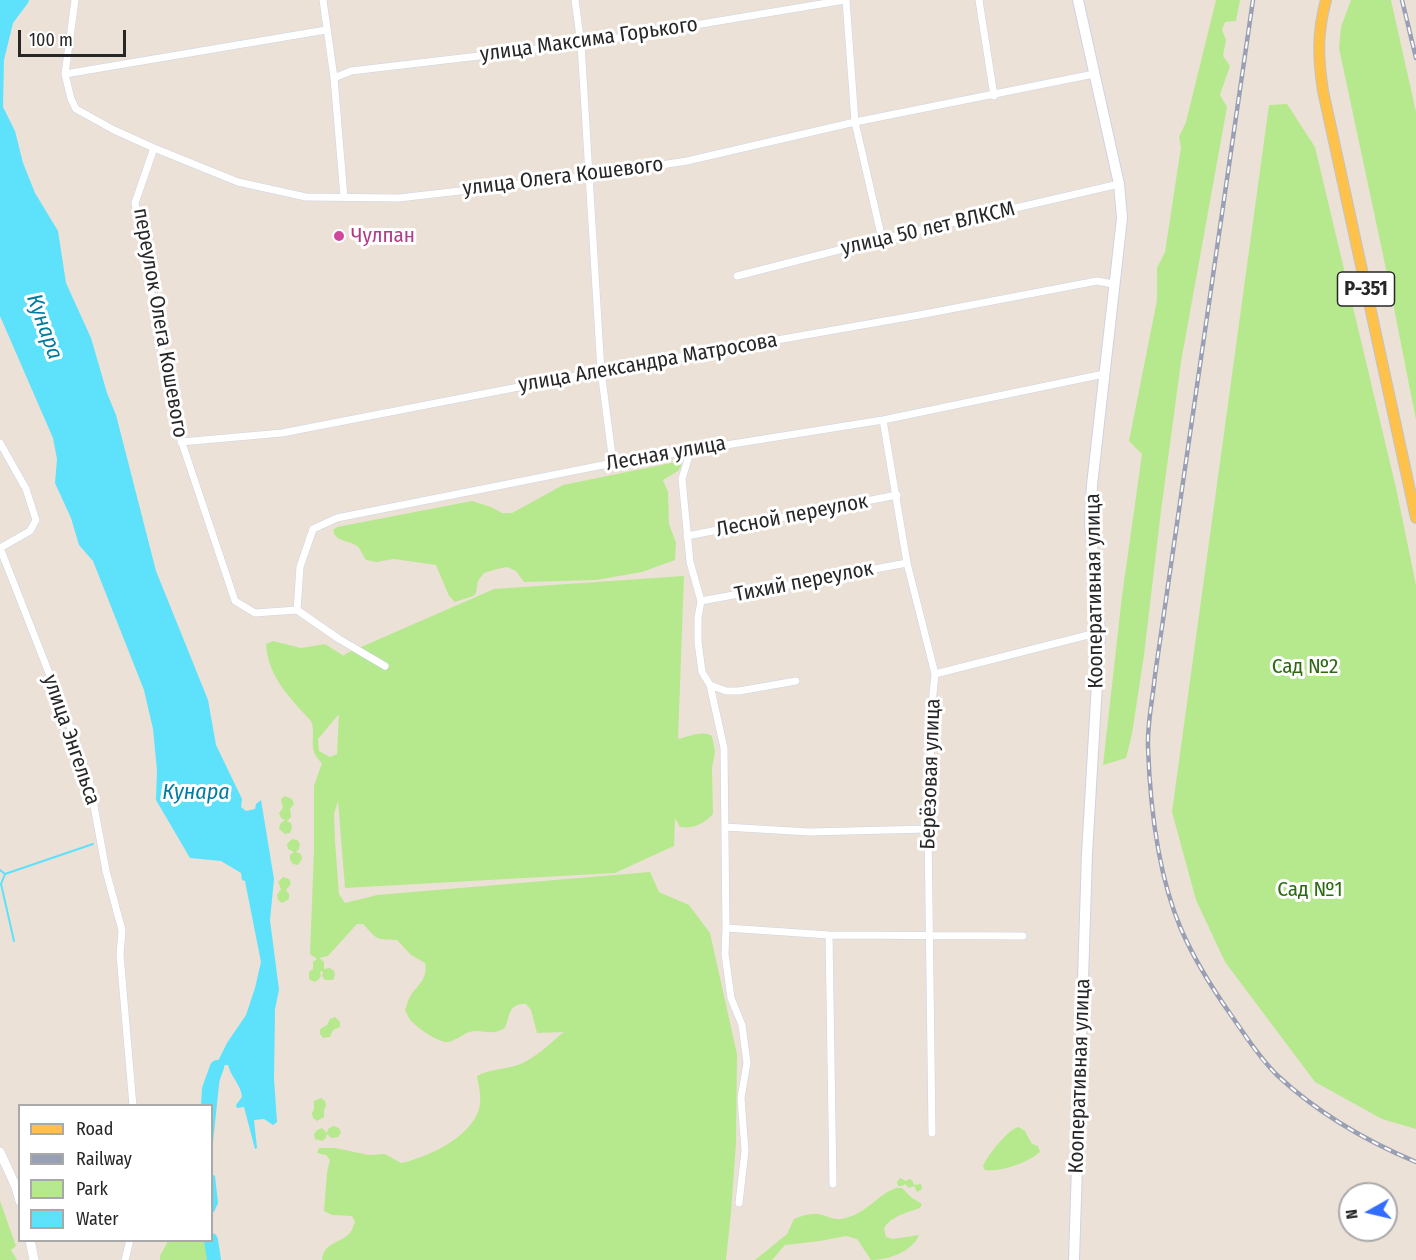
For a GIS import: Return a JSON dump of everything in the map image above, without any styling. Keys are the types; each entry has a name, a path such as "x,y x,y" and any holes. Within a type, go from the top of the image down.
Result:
{"main road":[{"name":"Кооперативная улица","path":"1074,1260 1087,854 1100,632 1090,523 1113,284 1122,218 1119,184 1077,0"},
{"name":"Р-351","path":"1326,0 1319,25 1319,59 1323,91 1416,518"}],"street":[{"path":"75,0 65,74 326,30"},
{"path":"323,0 334,78 344,197"},
{"path":"575,0 581,44 601,370 613,463"},
{"path":"846,0 855,122 882,239"},
{"name":"улица Максима Горького","path":"334,78 351,71 581,44 846,0"},
{"path":"979,0 994,96"},
{"name":"улица Олега Кошевого","path":"65,74 76,109 114,130 238,182 306,197 399,198 590,176 687,161 855,122 994,96 1094,74"},
{"name":"переулок Олега Кошевого","path":"154,148 135,203 174,419 181,442 235,601 255,613 297,610"},
{"name":"улица 50 лет ВЛКСМ","path":"737,276 882,239 1119,184"},
{"name":"улица Александра Матросова","path":"181,442 282,433 601,370 919,315 1097,281 1113,284"},
{"name":"Лесная улица","path":"297,610 300,567 313,529 337,518 691,449 884,420 1104,375"},
{"name":"Берёзовая улица","path":"884,420 907,563 935,674 928,829 932,1133"},
{"name":"улица Энгельса","path":"0,443 26,489 36,520 30,531 0,548 76,742 90,784 106,871 122,930 120,955 133,1104"},
{"path":"691,449 682,479 690,562 701,601 698,642 702,672 710,685 724,748 725,954 731,998 741,1025 747,1063 741,1098 745,1151 739,1203"},
{"name":"Лесной переулок","path":"687,536 897,495"},
{"name":"Тихий переулок","path":"701,601 907,563"},
{"path":"297,610 385,666"},
{"path":"935,674 1100,632"},
{"path":"710,685 726,691 739,691 796,681"},
{"path":"726,827 810,832 928,829"},
{"path":"726,928 829,936 1023,936"},
{"path":"829,936 833,1184"},
{"path":"0,1152 18,1194"},
{"path":"30,1242 34,1260"},
{"path":"125,1260 130,1242"}],"green space":[{"path":"1216,0 1240,0 1236,21 1225,22 1222,30 1226,40 1223,56 1230,66 1220,95 1227,107 1181,362 1132,734 1126,758 1103,765 1122,596 1142,454 1129,441 1157,300 1157,268 1165,252 1181,147 1179,137 1186,122"},
{"path":"1351,0 1391,0 1416,112 1416,420 1339,48 1341,27"},
{"name":"Сад №2","path":"1287,104 1315,147 1396,488 1416,585 1416,1129 1382,1119 1315,1082 1225,962 1196,900 1172,812 1269,105"},
{"path":"676,462 681,466 678,471 663,480 668,492 669,524 676,543 675,560 642,572 596,580 524,582 516,571 507,567 484,573 478,581 476,593 473,596 455,602 449,596 436,565 394,559 376,562 366,560 357,546 336,537 333,530 337,527 472,501 502,513 512,513 563,485"},
{"path":"684,576 678,739 699,734 712,736 715,752 712,768 713,814 706,821 689,827 680,827 675,818 674,846 615,873 345,888 338,801 334,814 339,894 345,903 377,895 650,872 659,892 689,905 710,933 737,1054 736,1142 726,1260 322,1260 325,1250 348,1235 355,1222 352,1216 332,1215 324,1211 330,1160 326,1155 317,1153 319,1148 335,1148 369,1155 385,1154 401,1163 435,1151 447,1145 467,1129 474,1119 480,1101 477,1076 524,1062 564,1032 537,1033 531,1010 526,1004 520,1004 513,1008 505,1028 501,1030 474,1031 448,1042 434,1038 412,1022 405,1010 410,997 424,977 425,963 411,955 397,940 377,938 363,924 357,924 328,956 319,958 324,962 324,969 330,968 334,971 333,980 325,980 322,976 323,971 320,972 321,976 318,980 314,982 309,979 313,962 317,959 310,954 314,786 322,763 314,753 311,721 281,686 271,667 266,644 273,641 301,648 325,644 344,656 494,589","holes":["339,714 337,754 330,757 319,751 318,739"]},
{"path":"285,796 292,799 294,804 290,809 291,817 287,821 291,823 292,828 290,833 285,834 279,829 280,824 285,820 279,813 283,808 281,799"},
{"path":"292,839 297,840 300,844 296,852 301,854 302,859 298,865 293,864 290,860 290,855 294,852 288,849 287,844"},
{"path":"283,877 289,879 291,884 286,890 289,899 282,903 278,900 277,895 281,889 278,882"},
{"path":"335,1017 340,1022 340,1027 333,1030 330,1037 323,1038 320,1029"},
{"path":"321,1098 325,1101 326,1106 324,1117 317,1121 313,1118 312,1113 314,1101"},
{"path":"333,1126 339,1128 341,1133 338,1137 331,1138 327,1134 322,1141 315,1139 314,1134 317,1130 322,1128 327,1133 328,1129"},
{"path":"1019,1127 1025,1131 1032,1144 1038,1146 1040,1152 1014,1166 999,1170 985,1170 983,1166 985,1161 1004,1137"},
{"path":"900,1178 906,1181 912,1180 914,1185 921,1184 922,1189 917,1192 914,1186 909,1188 905,1184 898,1186 897,1182"},
{"path":"896,1188 902,1188 922,1204 920,1208 894,1218 884,1229 886,1237 893,1239 919,1235 911,1246 899,1254 871,1260 857,1239 846,1236 785,1245 772,1260 755,1260 787,1234 794,1219 815,1214 838,1219 850,1217"},
{"path":"0,1201 16,1246 11,1250 17,1260 0,1260"},
{"path":"167,1242 206,1242 209,1260 160,1260"}],"water":[{"name":"Кунара","path":"0,0 29,0 13,23 4,60 3,107 15,131 23,163 35,193 58,231 66,283 91,338 116,415 156,571 208,700 216,745 242,799 241,807 246,811 255,809 256,804 261,800 274,879 270,920 279,990 275,1009 274,1079 277,1122 273,1125 264,1119 254,1120 257,1148 255,1149 244,1107 237,1108 236,1105 242,1097 228,1065 225,1065 220,1075 213,1142 213,1104 208,1104 212,1073 227,1043 246,1015 261,962 245,881 242,880 241,873 221,861 190,858 156,800 157,770 153,729 144,690 93,561 79,545 71,518 55,483 57,459 53,438 0,316"},
{"path":"213,1175 218,1203 213,1212"}],"waterway":[{"path":"14,941 1,884 5,874 93,844"},
{"path":"0,870 5,874"},
{"name":"Кунара","path":"208,1104 209,1089 217,1067"},
{"name":"Кунара","path":"211,1242 214,1260"}],"railway":[{"path":"1253,0 1149,720 1148,747 1153,816 1166,886 1181,929 1210,984 1259,1055 1278,1076 1326,1114 1379,1145 1416,1162"},
{"path":"1402,0 1416,58"}],"place":[{"name":"Чулпан","path":"339,236"}],"park label":[{"name":"Сад №1","path":"1310,890"}]}
